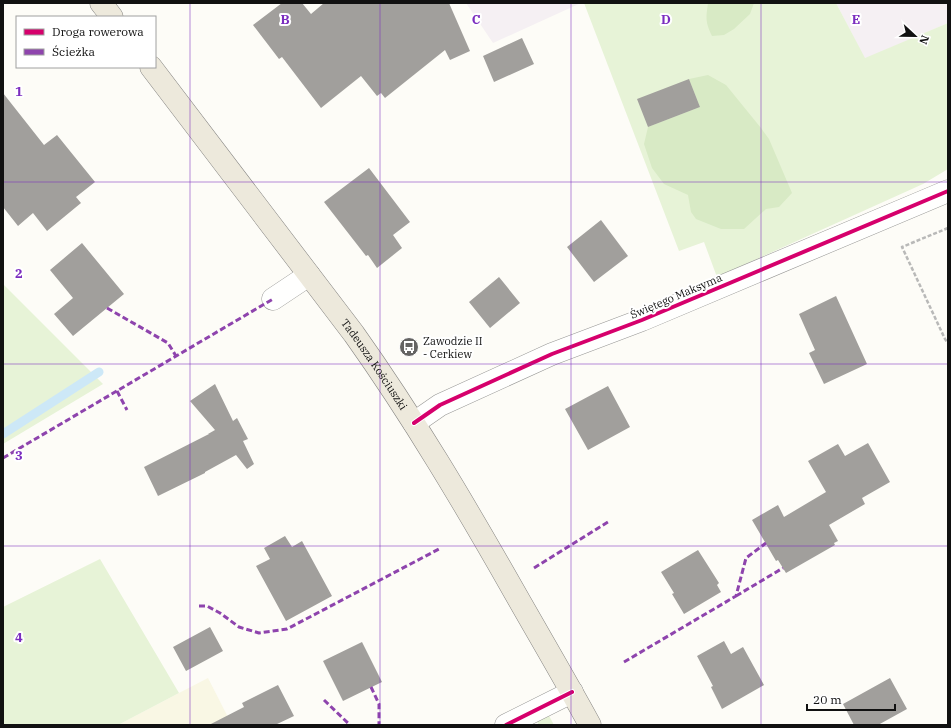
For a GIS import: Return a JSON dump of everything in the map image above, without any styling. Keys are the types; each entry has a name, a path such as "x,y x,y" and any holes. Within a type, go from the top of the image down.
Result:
{"main road":[{"path":"101,3 111,16"},
{"name":"Tadeusza Kościuszki","path":"152,68 372,360 414,423 477,527 590,725"}],"street":[{"name":"Świętego Maksyma","path":"414,423 440,405 552,354 642,320 948,191"},
{"path":"273,299 309,275"},
{"path":"506,725 572,692"}],"path":[{"path":"948,228 902,247 945,340 948,343"}],"shaded area":[{"path":"466,3 581,3 493,43"},
{"path":"836,3 948,3 948,23 865,59"},
{"path":"208,678 232,725 118,725 179,693"}],"green space":[{"path":"584,3 836,3 865,58 948,23 948,169 923,184 717,277 704,242 679,251"},
{"path":"708,3 754,3 750,14 734,29 724,35 712,36 707,20"},
{"path":"708,75 726,85 769,139 792,193 779,207 766,209 744,229 721,229 696,219 691,212 688,195 664,184 652,168 644,144 648,127 700,107 689,79"},
{"path":"3,284 103,384 3,444"},
{"path":"100,559 179,693 118,725 3,725 3,607"},
{"path":"546,710 554,725 539,725 537,722 534,723 533,719"}],"building":[{"path":"282,3 302,3 311,14 324,3 449,3 470,51 450,60 445,50 385,98 381,93 377,96 361,76 321,108 282,57 279,59 253,25"},
{"path":"522,38 534,64 494,82 483,56"},
{"path":"689,79 700,107 648,127 637,99"},
{"path":"3,93 44,145 57,135 95,182 76,197 81,203 47,231 33,213 18,226 3,207"},
{"path":"369,168 410,222 393,235 402,248 377,268 324,202"},
{"path":"601,220 628,256 594,282 567,247"},
{"path":"82,243 124,294 73,336 54,314 73,298 50,270"},
{"path":"499,277 520,303 490,328 469,302"},
{"path":"836,296 867,364 824,384 809,353 815,350 799,314"},
{"path":"215,384 233,421 237,418 248,439 243,441 254,464 247,469 236,455 205,473 158,496 144,467 215,430 190,401"},
{"path":"608,386 630,427 588,450 565,409"},
{"path":"868,443 890,482 862,498 865,504 829,525 838,541 834,543 835,545 786,573 778,560 776,561 752,520 778,505 784,517 826,492 808,461 838,444 845,456"},
{"path":"285,536 292,547 302,541 332,596 286,621 256,566 270,559 264,548"},
{"path":"698,550 719,583 717,585 721,592 684,614 672,594 674,593 661,572"},
{"path":"210,627 223,651 186,671 173,647"},
{"path":"724,641 731,654 743,647 764,685 722,709 711,687 713,686 697,656"},
{"path":"362,642 382,682 343,701 323,661"},
{"path":"890,678 907,709 878,725 854,725 843,704"},
{"path":"278,685 294,716 275,725 209,725 244,707 242,703"}],"waterway":[{"path":"3,434 99,372"}],"marked path":[{"path":"3,458 273,299"},
{"path":"107,308 168,343 176,356"},
{"path":"117,391 127,410"},
{"path":"534,568 608,522"},
{"path":"624,662 736,596 746,558 766,543"},
{"path":"199,606 207,606 220,613 239,627 259,633 287,629 439,549"},
{"path":"736,596 783,568"},
{"path":"371,687 379,704 379,725"},
{"path":"324,700 350,725"}],"cycle path":[{"path":"414,423 440,405 552,354 642,320 948,191"},
{"path":"506,725 572,692"}],"place":[{"name":"Zawodzie II - Cerkiew","path":"409,347"}]}
